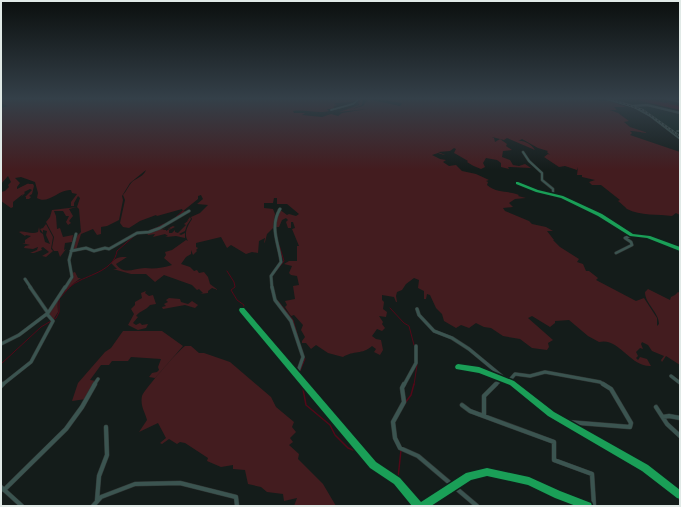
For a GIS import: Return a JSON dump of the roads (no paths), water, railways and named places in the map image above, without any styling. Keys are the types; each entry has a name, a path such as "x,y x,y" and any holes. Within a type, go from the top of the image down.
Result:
{"street":[{"path":"659,123 680,139"},
{"path":"523,152 529,161 542,173 542,180 553,189 553,194"},
{"path":"517,183 553,194 592,211 632,235 648,237 680,249"},
{"path":"280,209 278,210 274,224 275,243 279,247 281,262 272,275 271,280 274,297 291,321 303,357 296,374"},
{"path":"74,251 86,248 94,251 105,248 109,249 137,233 149,232 160,228 189,211"},
{"path":"1,344 19,335 47,314 72,277 69,260 74,251 76,234"},
{"path":"616,253 632,245 631,242 625,238 632,235"},
{"path":"1,386 34,358 52,320 25,279"},
{"path":"417,309 418,315 434,331 452,338 470,349 506,380"},
{"path":"242,310 312,395 373,465 397,481 418,506"},
{"path":"416,346 417,361 402,390 405,400 393,422 394,434 400,448 418,456 477,506"},
{"path":"458,367 475,369 506,380 519,387 551,414 645,468 680,495"},
{"path":"484,416 484,396 506,380 515,374 530,376 548,372 600,382 611,389 631,423 630,427 626,427 582,422 567,422"},
{"path":"671,376 680,383"},
{"path":"22,506 2,489 66,429 82,407 98,379"},
{"path":"462,405 470,411 554,442 554,460 592,474 594,506"},
{"path":"656,408 667,424 680,436"},
{"path":"663,417 669,416 680,418"},
{"path":"97,501 99,476 107,455 106,427"},
{"path":"422,506 453,485 478,473 499,473 529,481 558,495 588,506"},
{"path":"93,506 97,501 112,492 135,484 180,483 236,497 237,506"}],"waterway":[{"path":"176,217 183,211"},
{"path":"158,227 164,224"},
{"path":"149,231 156,228"},
{"path":"1,364 41,327 56,318 59,312 59,299 74,283 107,267 115,257 117,251 134,236"},
{"path":"276,271 284,261 279,245"},
{"path":"227,271 234,282 235,287 231,290 237,300 244,305 243,309"},
{"path":"278,301 293,320 299,341"},
{"path":"390,308 404,323 409,326 414,345"},
{"path":"300,344 305,359 300,371"},
{"path":"414,385 417,365"},
{"path":"296,376 301,385"},
{"path":"300,384 303,389 306,405 330,425 335,435 348,448 361,453"},
{"path":"405,403 411,395 414,384"},
{"path":"398,478 401,450"},
{"path":"391,475 398,478"},
{"path":"398,478 421,504"}],"railway":[{"path":"661,123 680,136"}]}
